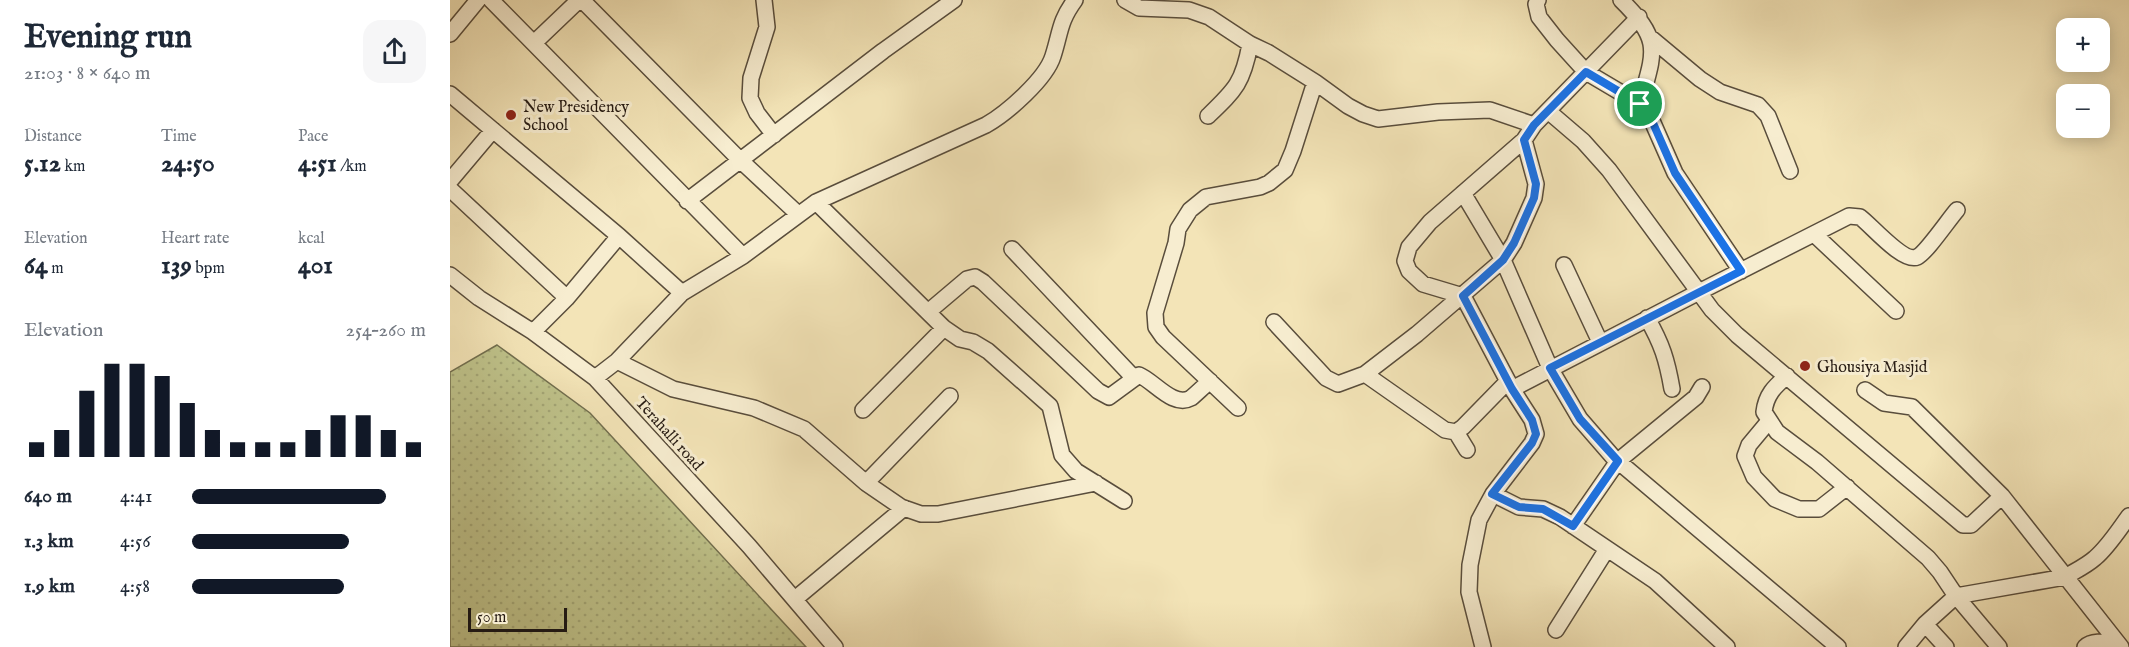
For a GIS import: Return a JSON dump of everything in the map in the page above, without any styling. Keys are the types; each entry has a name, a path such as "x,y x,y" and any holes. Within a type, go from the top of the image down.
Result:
{"street":[{"path":"450,34 478,0"},
{"path":"491,0 743,256"},
{"path":"534,43 581,0 740,160 798,214"},
{"path":"764,0 766,27 751,78 750,98 757,113 774,135"},
{"path":"687,201 882,51 954,0"},
{"path":"596,378 617,362 682,293 743,256 816,202 986,125 1003,115 1037,79 1053,58 1063,18 1076,0"},
{"path":"1125,0 1139,8 1189,5 1316,82 1348,106 1378,119 1438,111 1490,110 1534,125"},
{"path":"1621,0 1639,17 1652,39 1700,79 1720,92 1758,105 1768,116 1790,171"},
{"path":"1535,1 1539,17 1586,72 1640,104 1649,114 1675,173 1741,271"},
{"path":"1484,647 1469,592 1470,565 1479,520 1492,494 1532,443 1536,434 1532,420 1510,385 1463,296 1423,284 1409,271 1405,261 1409,247 1430,222 1524,140 1534,125 1639,17"},
{"path":"1640,104 1653,56 1652,39"},
{"path":"1208,116 1233,91 1246,69 1250,44"},
{"path":"1238,408 1163,337 1156,327 1155,313 1178,229 1190,210 1206,197 1260,187 1269,183 1284,170 1293,151 1316,82"},
{"path":"450,94 682,293"},
{"path":"1548,111 1583,141 1609,170 1712,310 1786,376 1963,525 1971,525 2002,496"},
{"path":"450,181 493,130"},
{"path":"1274,322 1326,378 1338,384 1365,374 1463,296 1503,260 1514,243 1534,198 1536,184 1524,140"},
{"path":"450,189 567,298"},
{"path":"1462,194 1503,260 1550,368 1580,419 1618,461 1838,647"},
{"path":"816,202 944,328 960,339 973,342 988,351 1050,406 1062,455 1076,471 1124,501"},
{"path":"1365,374 1445,430 1456,432 1510,385 1550,368 1850,216 1860,217 1899,253 1916,258 1957,210"},
{"path":"1814,234 1896,311"},
{"path":"533,332 567,298 618,236"},
{"path":"1012,249 1133,377"},
{"path":"1564,265 1600,342"},
{"name":"Terahalli road","path":"450,275 479,298 533,332 596,378 749,546 835,647"},
{"path":"928,312 968,279 975,277 984,282 1098,391 1109,397 1133,377 1139,375 1172,398 1183,401 1210,381"},
{"path":"1647,318 1660,340 1672,389"},
{"path":"862,410 944,328"},
{"path":"617,362 673,389 754,408 804,429 847,464 866,483 904,508 921,514 938,514 1096,483"},
{"path":"1786,376 1773,388 1765,400 1764,412 1777,432 1847,487 1928,558 1956,597 1999,647"},
{"path":"1573,526 1618,461 1696,398 1702,387"},
{"path":"1865,390 1884,403 1912,406 2002,496 2120,645"},
{"path":"866,483 950,396"},
{"path":"1769,421 1749,445 1745,456 1754,477 1774,499 1799,509 1819,509 1847,487"},
{"path":"1456,432 1467,450"},
{"path":"1492,494 1519,507 1543,509 1573,526 1655,581 1727,647"},
{"path":"795,599 904,508"},
{"path":"1906,647 1925,624 1956,597 2065,577 2094,559 2129,516"},
{"path":"1556,630 1607,549"},
{"path":"1925,624 1946,647"},
{"path":"2085,647 2096,642 2120,645"}],"green space":[{"path":"497,345 590,413 806,647 450,647 450,372"}],"place":[{"name":"New Presidency School","path":"511,115"},
{"name":"Ghousiya Masjid","path":"1805,366"}],"route":[{"path":"1586,72 1640,104 1649,114 1675,173 1741,271 1550,368 1580,419 1618,461 1573,526 1543,509 1519,507 1492,494 1532,443 1536,434 1532,420 1512,389 1463,296 1503,260 1525,220 1534,198 1536,184 1524,140 1534,125 1586,72"}]}
